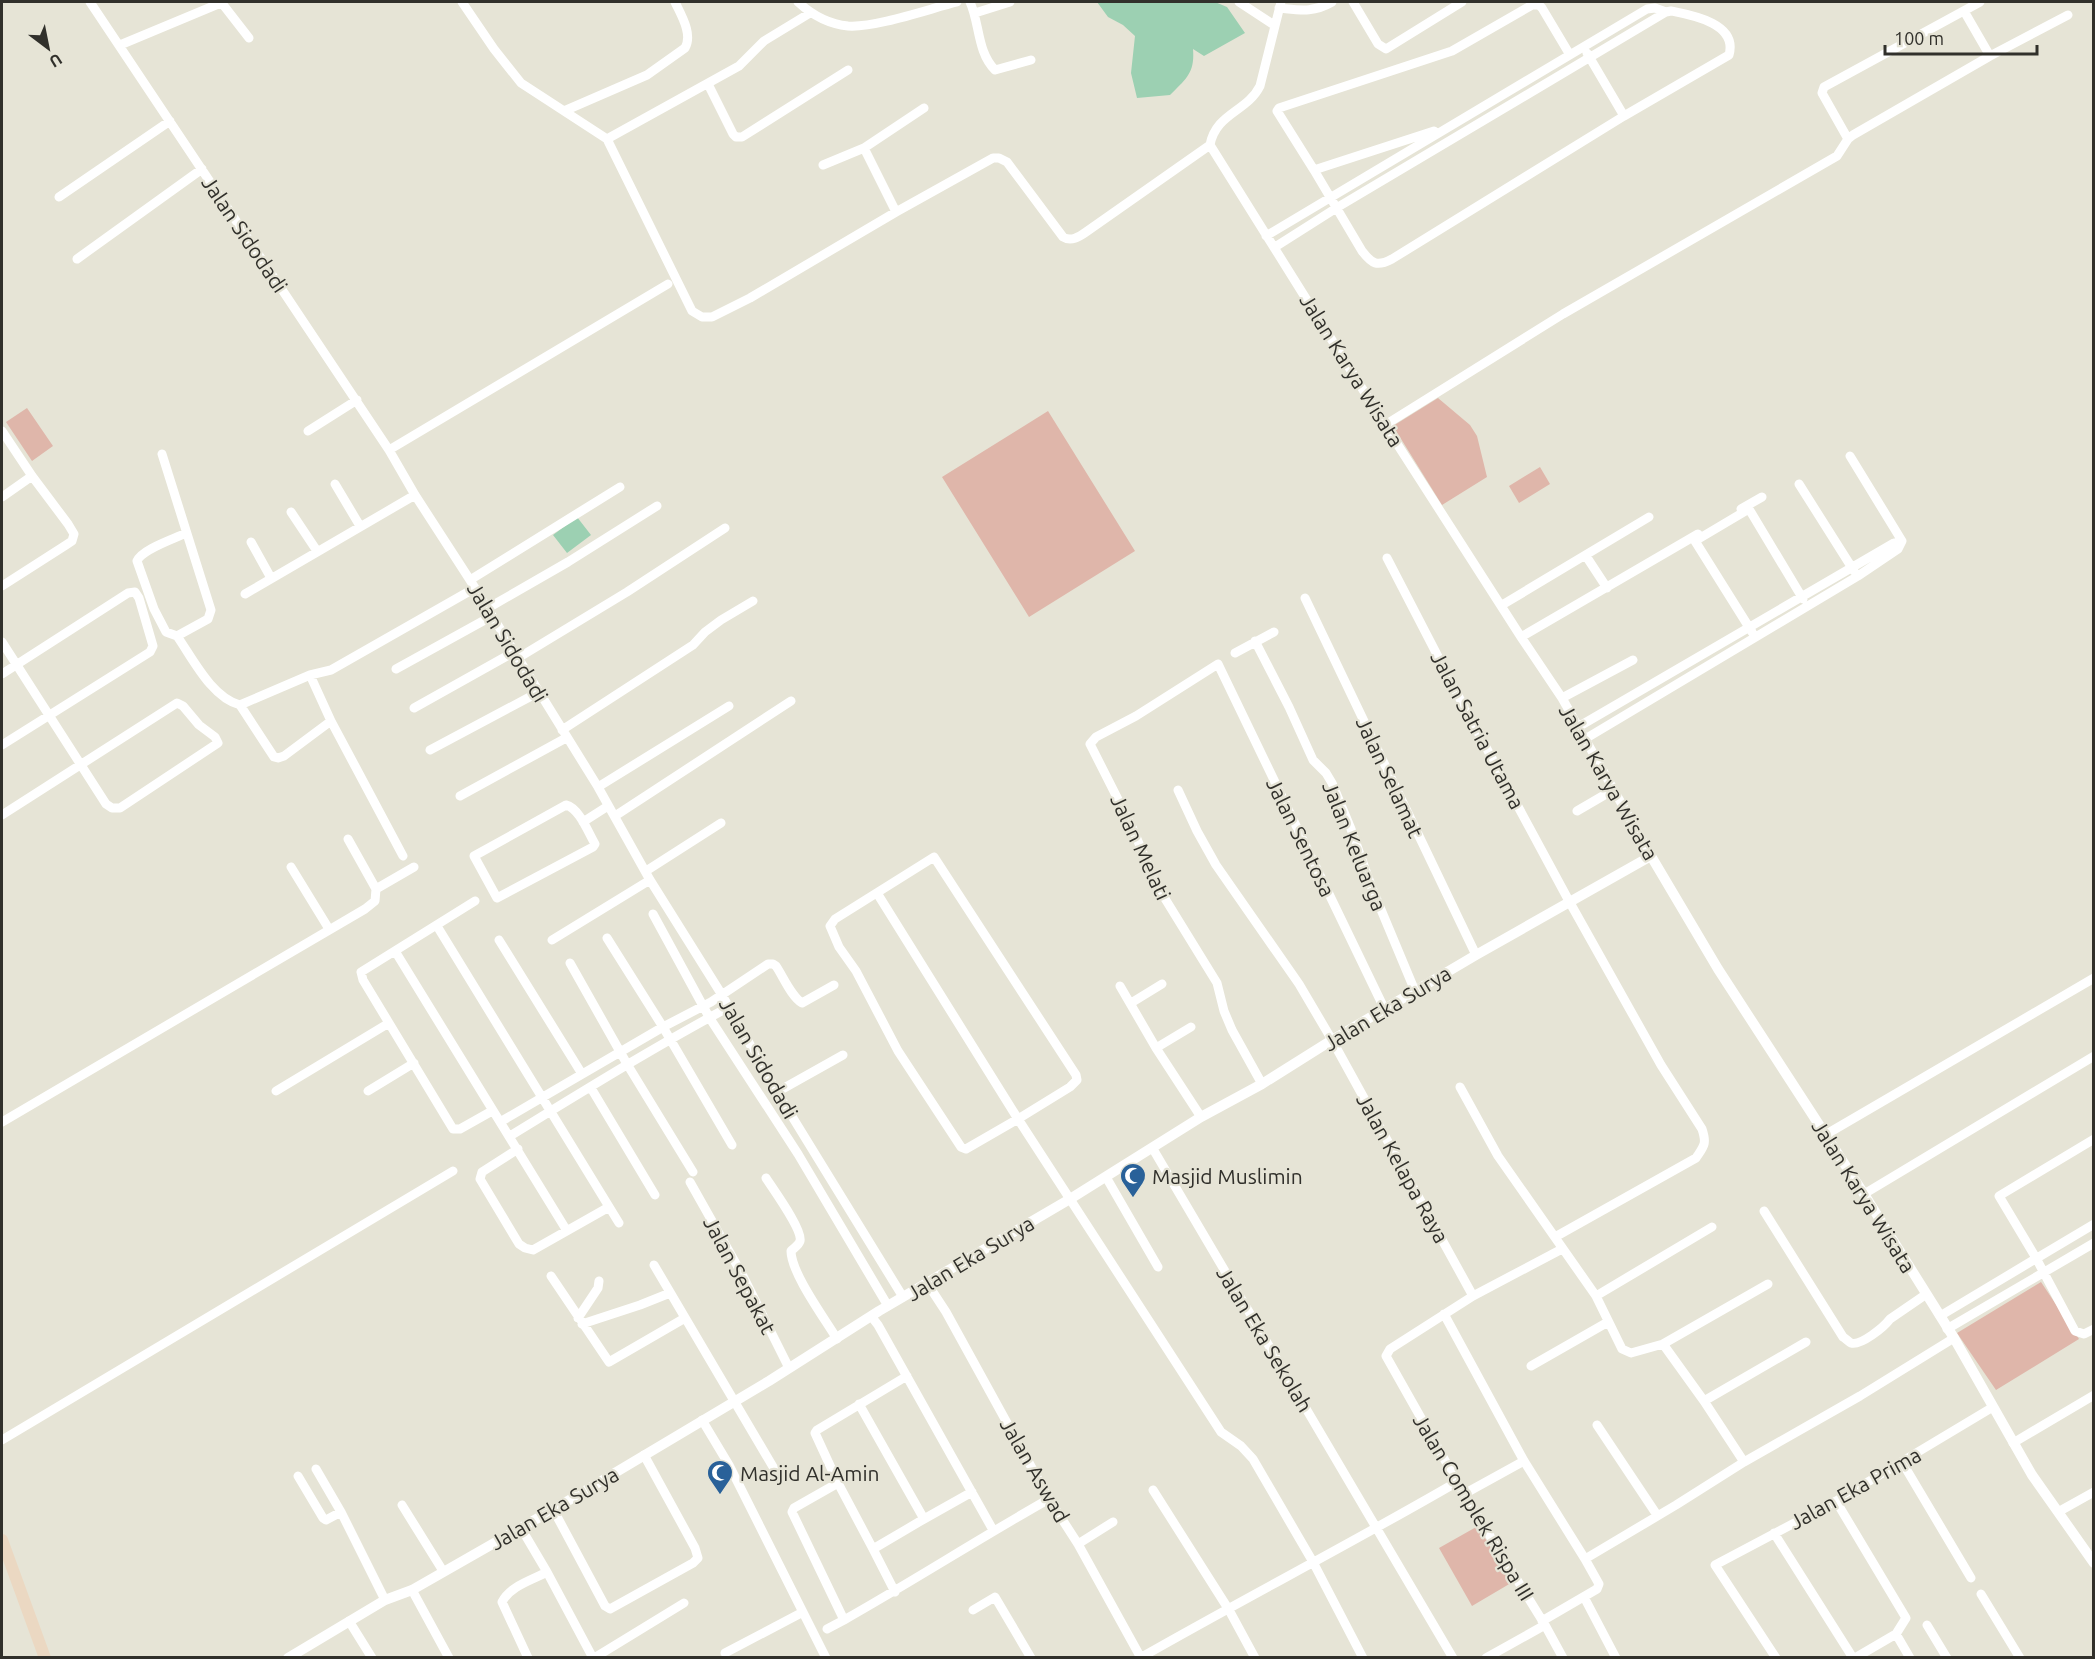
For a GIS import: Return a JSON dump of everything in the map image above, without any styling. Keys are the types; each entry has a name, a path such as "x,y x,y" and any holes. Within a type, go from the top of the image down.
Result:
{"main road":[{"path":"2,1540 45,1658"}],"street":[{"name":"Jalan Sidodadi","path":"90,2 389,450 598,787 648,876 722,995 777,1092 903,1297"},
{"path":"120,45 222,2 249,38"},
{"path":"462,2 494,49 521,83 607,139 692,311 702,316 712,317 750,298 993,158 1007,162 1064,237 1074,239 1210,145 1212,134 1219,125 1255,96 1263,78 1280,5 1310,11 1320,9 1332,2"},
{"path":"564,111 647,75 685,48 688,44 688,32 675,2"},
{"path":"798,2 810,13 827,21 848,26 873,24 957,2"},
{"path":"970,2 975,13 984,57 995,70 1031,60"},
{"path":"975,13 1010,2"},
{"path":"1239,2 1274,25"},
{"path":"1353,2 1378,45 1386,49 1462,2"},
{"path":"1848,139 1823,97 1824,87 1980,2"},
{"path":"1275,247 1338,207 1666,12 1671,11 1710,21 1726,36 1730,45 1730,53 1382,265 1376,264 1367,257 1338,207 1277,111 1452,51 1532,5 1539,5 1542,8 1570,55"},
{"path":"1266,236 1647,9 1656,8 1666,12"},
{"path":"1964,11 1990,56"},
{"path":"607,139 739,66 764,41 810,13"},
{"path":"1385,424 1563,314 1837,156 1848,139 1990,56 2068,15"},
{"path":"1584,48 1624,116"},
{"path":"708,84 733,134 736,137 742,137 848,70"},
{"path":"823,165 864,148 924,108"},
{"path":"59,197 170,121"},
{"path":"1314,170 1451,125"},
{"name":"Jalan Karya Wisata","path":"1210,145 1385,424 1562,698 1718,969 1951,1333 2013,1443 2094,1563"},
{"path":"864,148 896,212"},
{"path":"77,259 202,169"},
{"path":"389,450 668,284"},
{"path":"308,431 357,400"},
{"path":"2,431 68,524 74,537 66,546 2,586"},
{"path":"162,454 211,610 208,619 177,636 168,635 137,561 146,552 186,532"},
{"path":"1585,739 1807,605 1894,543 1902,541 1850,456"},
{"path":"2,497 32,476"},
{"path":"335,483 360,526"},
{"path":"1799,484 1855,572"},
{"path":"177,636 218,694 240,705 310,675 331,670 473,584 620,487"},
{"path":"245,594 415,495"},
{"path":"1521,637 1762,496"},
{"path":"396,669 657,506"},
{"path":"1755,637 1695,541 1749,509 1807,605"},
{"path":"291,512 317,550"},
{"path":"1502,605 1649,517"},
{"path":"414,708 516,655 627,592 725,528"},
{"path":"251,542 271,578"},
{"path":"1586,555 1607,588"},
{"name":"Jalan Satria Utama","path":"1387,558 1569,901 1661,1065 1702,1129 1705,1144 1696,1158 1555,1237"},
{"path":"1578,727 1801,596 1855,572"},
{"path":"2,674 128,593 135,592 139,598 153,646 150,652 2,745"},
{"name":"Jalan Selamat","path":"1305,598 1476,956"},
{"path":"460,796 564,734 693,645 721,620 753,601"},
{"path":"1235,652 1274,632"},
{"name":"Jalan Keluarga","path":"1255,641 1313,760 1332,783 1415,991"},
{"path":"2,642 16,665 81,764 108,806 117,809 218,743 215,737 177,703 81,764 2,815"},
{"path":"1562,698 1633,660"},
{"name":"Jalan Sentosa","path":"1218,664 1385,1010"},
{"name":"Jalan Melati","path":"1218,664 1129,720 1096,737 1090,744 1132,827 1156,884 1217,984 1232,1030 1262,1084"},
{"path":"310,675 331,721 404,856"},
{"path":"430,750 539,692"},
{"path":"615,816 791,700"},
{"path":"240,705 274,758 284,756 331,721"},
{"path":"598,787 729,706"},
{"name":"Jalan Kelapa Raya","path":"1178,790 1216,865 1299,984 1332,1040 1473,1296"},
{"path":"1577,811 1613,790"},
{"path":"566,805 571,806 583,822 595,844 593,847 497,898 474,856 566,805"},
{"path":"583,822 608,806"},
{"path":"552,940 648,876 721,823"},
{"path":"2,1122 371,905 376,897 375,889 348,839"},
{"name":"Jalan Eka Surya","path":"288,1658 386,1600 412,1590 554,1509 837,1339 871,1316 1153,1149 1201,1117 1262,1084 1332,1040 1569,901 1651,856"},
{"path":"934,857 1076,1075 1076,1082 1018,1119 966,1149 961,1146 898,1051 830,926 835,920 934,857"},
{"path":"291,867 329,929"},
{"path":"375,889 414,867"},
{"path":"877,893 1018,1119 1221,1432 1241,1446 1253,1459 1313,1562 1363,1658"},
{"path":"475,901 366,968 361,975 453,1129 460,1129 492,1111"},
{"path":"653,914 709,1017 798,1154 888,1306"},
{"path":"437,926 619,1223"},
{"path":"607,938 663,1027 732,1145"},
{"path":"500,940 582,1074"},
{"path":"395,951 567,1231"},
{"path":"570,963 627,1064 693,1172"},
{"path":"500,1122 663,1027 705,1006 768,964 773,964 799,1002 802,1003 834,985"},
{"path":"1825,1135 2094,978"},
{"path":"1131,1003 1162,984"},
{"path":"1120,986 1156,1048 1201,1117"},
{"path":"510,1136 627,1064 729,1007"},
{"path":"276,1091 389,1023"},
{"path":"1156,1048 1191,1027"},
{"path":"777,1092 843,1055"},
{"path":"1864,1194 2094,1056"},
{"path":"368,1091 414,1063"},
{"path":"1460,1087 1498,1156 1596,1296 1622,1349 1627,1352 1637,1352 1663,1344 1767,1284"},
{"path":"591,1088 655,1195"},
{"path":"2094,1139 1999,1196 2036,1258 2075,1331 2084,1334 2094,1329"},
{"path":"518,1149 482,1172 480,1179 519,1244 525,1248 532,1250 609,1207"},
{"name":"Jalan Eka Sekolah","path":"1153,1149 1453,1658"},
{"path":"2,1440 453,1171"},
{"path":"1106,1177 1158,1268"},
{"path":"766,1178 801,1238 800,1243 791,1251 791,1258 837,1339"},
{"name":"Jalan Sepakat","path":"690,1182 743,1276 789,1368"},
{"path":"1764,1211 1843,1337 1850,1343 1857,1343 1886,1324 1893,1323 1927,1297"},
{"path":"1940,1316 2094,1224"},
{"path":"1596,1296 1712,1227"},
{"path":"1585,1559 1743,1462 1860,1396 1951,1333 2094,1243"},
{"path":"1486,1658 1597,1589 1599,1584 1524,1461 1444,1314 1473,1296 1562,1250"},
{"path":"654,1265 779,1477"},
{"path":"551,1276 609,1362 685,1318"},
{"path":"580,1321 598,1288 599,1281"},
{"name":"Jalan Aswad","path":"927,1283 946,1312 1049,1499 1078,1544 1141,1657"},
{"path":"580,1321 640,1305 670,1293"},
{"name":"Jalan Complek Rispa III","path":"1444,1314 1390,1349 1386,1356 1464,1494 1544,1623 1563,1658"},
{"path":"871,1316 993,1530"},
{"path":"1531,1366 1608,1322"},
{"path":"1704,1401 1806,1342"},
{"path":"1663,1344 1704,1401 1743,1462"},
{"path":"894,1592 838,1483 815,1432 907,1376"},
{"path":"2013,1443 2094,1395"},
{"path":"859,1404 924,1519"},
{"name":"Jalan Eka Prima","path":"1776,1658 1715,1565 1836,1501 1993,1407"},
{"path":"702,1420 729,1465 826,1658"},
{"path":"1597,1425 1658,1515"},
{"path":"554,1509 605,1606 610,1609 693,1563 698,1558 695,1548 644,1455"},
{"path":"1464,1494 1524,1461"},
{"path":"1902,1462 1971,1578"},
{"path":"316,1469 386,1600"},
{"path":"298,1476 323,1518 326,1520 341,1512"},
{"path":"1141,1657 1378,1528 1457,1482"},
{"path":"838,1483 794,1508 792,1512 844,1620"},
{"path":"1153,1490 1229,1610 1256,1658"},
{"path":"873,1549 972,1492"},
{"path":"2058,1512 2094,1492"},
{"path":"827,1629 894,1592 993,1530 1049,1499"},
{"path":"1774,1533 1854,1658 1896,1634 1905,1622 1905,1614 1836,1501"},
{"path":"402,1505 443,1571"},
{"path":"1078,1544 1113,1522"},
{"path":"521,1528 593,1658 684,1602"},
{"path":"528,1658 502,1602 513,1589 547,1572"},
{"path":"412,1590 449,1658"},
{"path":"1981,1594 2020,1658"},
{"path":"974,1610 995,1597 1031,1658"},
{"path":"1584,1597 1616,1658"},
{"path":"725,1653 803,1612"},
{"path":"349,1622 372,1658"},
{"path":"1928,1625 1947,1658"},
{"path":"1896,1634 1910,1658"}],"shaded area":[{"path":"1097,2 1215,2 1227,7 1245,33 1204,56 1193,49 1191,70 1185,80 1170,95 1137,98 1131,73 1135,36 1123,25 1108,17"},
{"path":"1438,398 1470,425 1477,436 1487,477 1442,505 1393,426"},
{"path":"27,408 53,446 32,461 6,422"},
{"path":"1048,411 1135,551 1029,617 942,477"},
{"path":"1540,467 1550,484 1519,503 1509,486"},
{"path":"577,517 591,535 567,553 553,535"},
{"path":"2041,1282 2079,1339 1996,1390 1957,1333"},
{"path":"1478,1526 1511,1583 1472,1606 1439,1548"}],"place":[{"name":"Masjid Muslimin","path":"1133,1199"},
{"name":"Masjid Al-Amin","path":"720,1496"}]}
